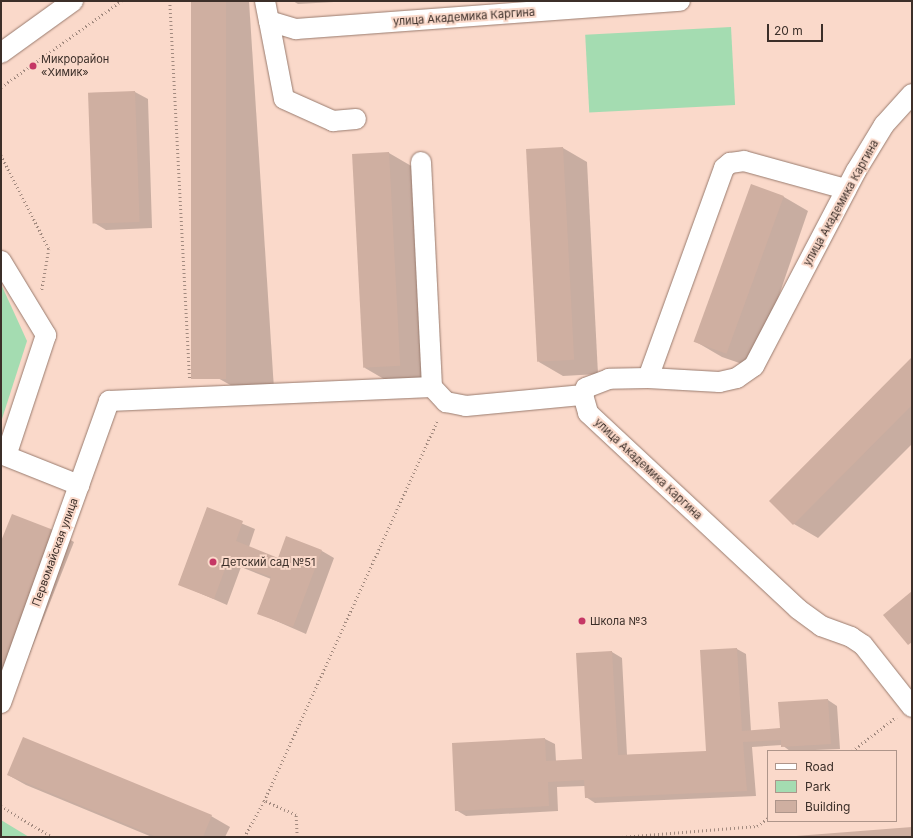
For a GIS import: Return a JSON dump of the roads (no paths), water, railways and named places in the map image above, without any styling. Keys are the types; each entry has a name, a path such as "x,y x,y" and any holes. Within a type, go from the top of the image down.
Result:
{"street":[{"path":"1,53 74,1"},
{"path":"265,1 284,99 332,121 356,119"},
{"name":"улица Академика Каргина","path":"269,21 296,29 680,1"},
{"name":"улица Академика Каргина","path":"911,706 863,645 851,637 821,626 798,609 588,413 583,395 586,388 609,379 648,378 719,382 737,378 754,366 846,189 884,125 912,94"},
{"path":"648,378 724,168 730,163 744,161 846,189"},
{"path":"420,162 432,387 446,402 466,406 583,395"},
{"path":"1,260 46,335 6,456 79,485"},
{"name":"Первомайская улица","path":"1,704 109,401 432,387"}],"place":[{"name":"Микрорайон «Химик»","path":"33,66"},
{"name":"Детский сад №51","path":"213,562"},
{"name":"Школа №3","path":"582,621"}]}
